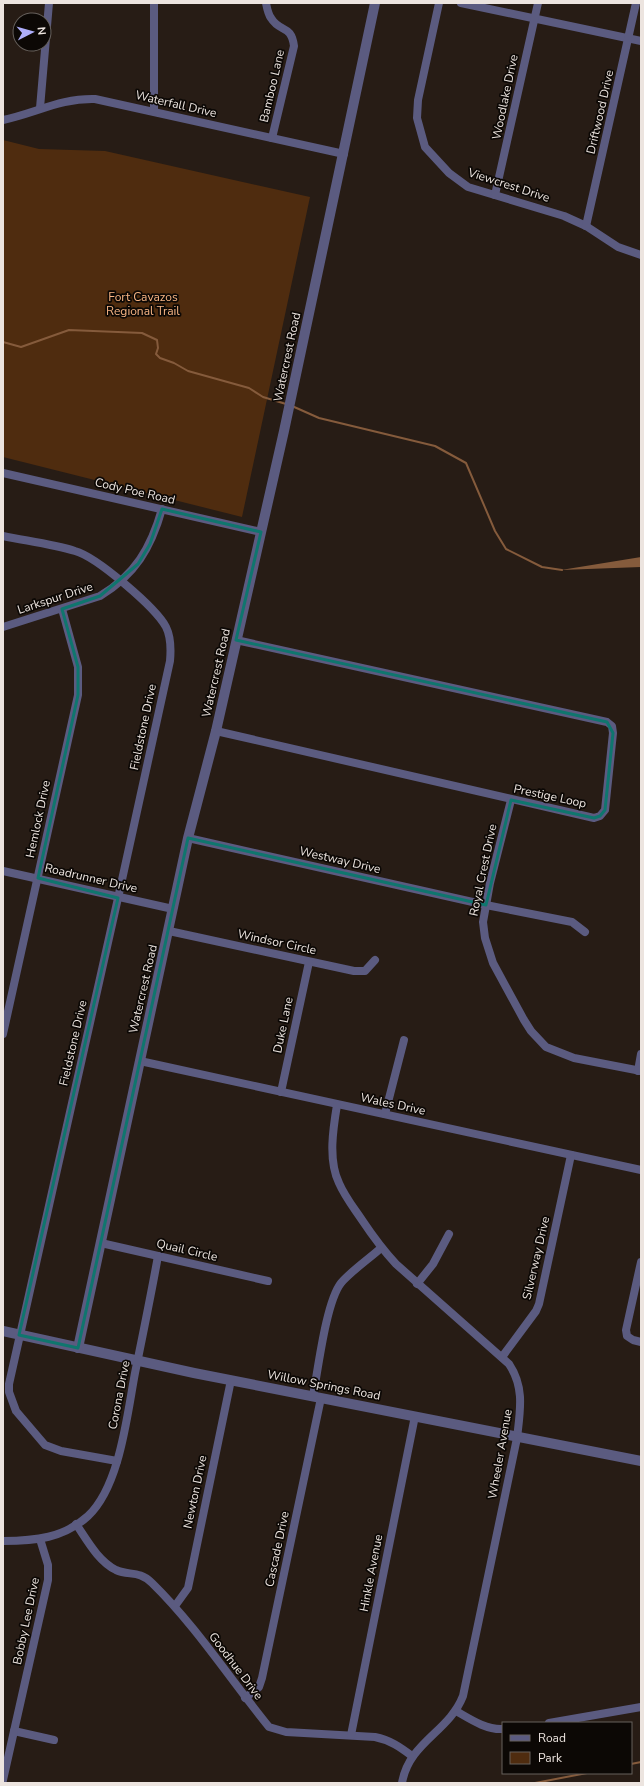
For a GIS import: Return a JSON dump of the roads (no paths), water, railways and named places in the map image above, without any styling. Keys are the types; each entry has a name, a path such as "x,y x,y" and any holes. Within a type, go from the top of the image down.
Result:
{"street":[{"path":"40,108 49,3"},
{"path":"154,3 154,111"},
{"name":"Bamboo Lane","path":"266,3 271,19 278,25 288,30 293,37 294,46 272,138"},
{"name":"Watercrest Road","path":"78,1348 174,909 188,838 216,731 284,431 375,3"},
{"name":"Viewcrest Drive","path":"440,3 418,100 416,118 425,147 449,174 468,187 552,212 586,226 618,247 641,255"},
{"path":"461,3 641,41"},
{"name":"Woodlake Drive","path":"496,195 538,3"},
{"name":"Driftwood Drive","path":"586,226 636,3"},
{"name":"Waterfall Drive","path":"3,120 18,117 40,108 79,98 95,98 344,154"},
{"name":"Cody Poe Road","path":"3,473 261,532"},
{"name":"Larkspur Drive","path":"3,627 100,596 120,581 138,564 150,544 162,509"},
{"name":"Fieldstone Drive","path":"3,536 77,551 103,565 155,612 166,626 171,652 118,898 19,1335 8,1392 16,1411 45,1445 52,1448 117,1461"},
{"name":"Hemlock Drive","path":"3,1034 78,695 78,667 62,609"},
{"name":"Prestige Loop","path":"216,731 594,818 600,816 605,810 613,733 612,726 607,722 236,640"},
{"name":"Royal Crest Drive","path":"511,800 483,922 485,938 491,956 513,1001 531,1031 546,1047 574,1058 639,1071"},
{"name":"Westway Drive","path":"188,838 486,905 572,922 585,932"},
{"name":"Roadrunner Drive","path":"3,871 118,898 174,909"},
{"name":"Windsor Circle","path":"169,931 354,971 365,971 375,960"},
{"name":"Duke Lane","path":"281,1092 309,962"},
{"path":"385,1114 404,1040"},
{"path":"639,1071 641,1054"},
{"name":"Wales Drive","path":"140,1061 641,1170"},
{"name":"Wheeler Avenue","path":"338,1104 334,1124 333,1158 338,1182 349,1201 381,1248 417,1284 502,1357 514,1372 520,1389 520,1408 516,1438 464,1696 456,1711 412,1756 406,1767 402,1783"},
{"name":"Silverway Drive","path":"502,1357 536,1311 539,1304 571,1155"},
{"path":"417,1284 433,1264 449,1234"},
{"name":"Quail Circle","path":"101,1243 268,1281"},
{"name":"Cascade Drive","path":"245,1698 259,1687 262,1678 317,1397 330,1308 335,1294 342,1282 381,1248"},
{"name":"Corona Drive","path":"3,1541 28,1541 64,1533 87,1516 103,1497 117,1461 158,1256"},
{"path":"641,1262 626,1330 627,1336 632,1340 641,1342"},
{"name":"Willow Springs Road","path":"3,1331 231,1380 415,1416 516,1438 641,1461"},
{"name":"Newton Drive","path":"176,1606 188,1588 231,1380"},
{"name":"Hinkle Avenue","path":"351,1735 415,1416"},
{"name":"Goodhue Drive","path":"76,1524 104,1562 117,1571 140,1574 148,1579 176,1606 269,1728 286,1732 351,1735 386,1739 412,1756"},
{"name":"Bobby Lee Drive","path":"3,1780 48,1580 48,1565 40,1539"},
{"path":"555,1722 641,1707"},
{"path":"456,1711 475,1722 495,1730 502,1729"},
{"path":"14,1731 54,1740"}],"waterway":[{"path":"3,342 21,347 69,330 142,333 157,340 158,348 156,354 160,358 174,363 188,371 249,388 263,397 286,404"},
{"path":"292,406 319,418 435,446 466,463 495,531 506,549 542,567 562,570"},
{"path":"632,1764 641,1762"},
{"path":"535,1783 582,1774"}],"park label":[{"name":"Fort Cavazos Regional Trail","path":"143,304"}]}
